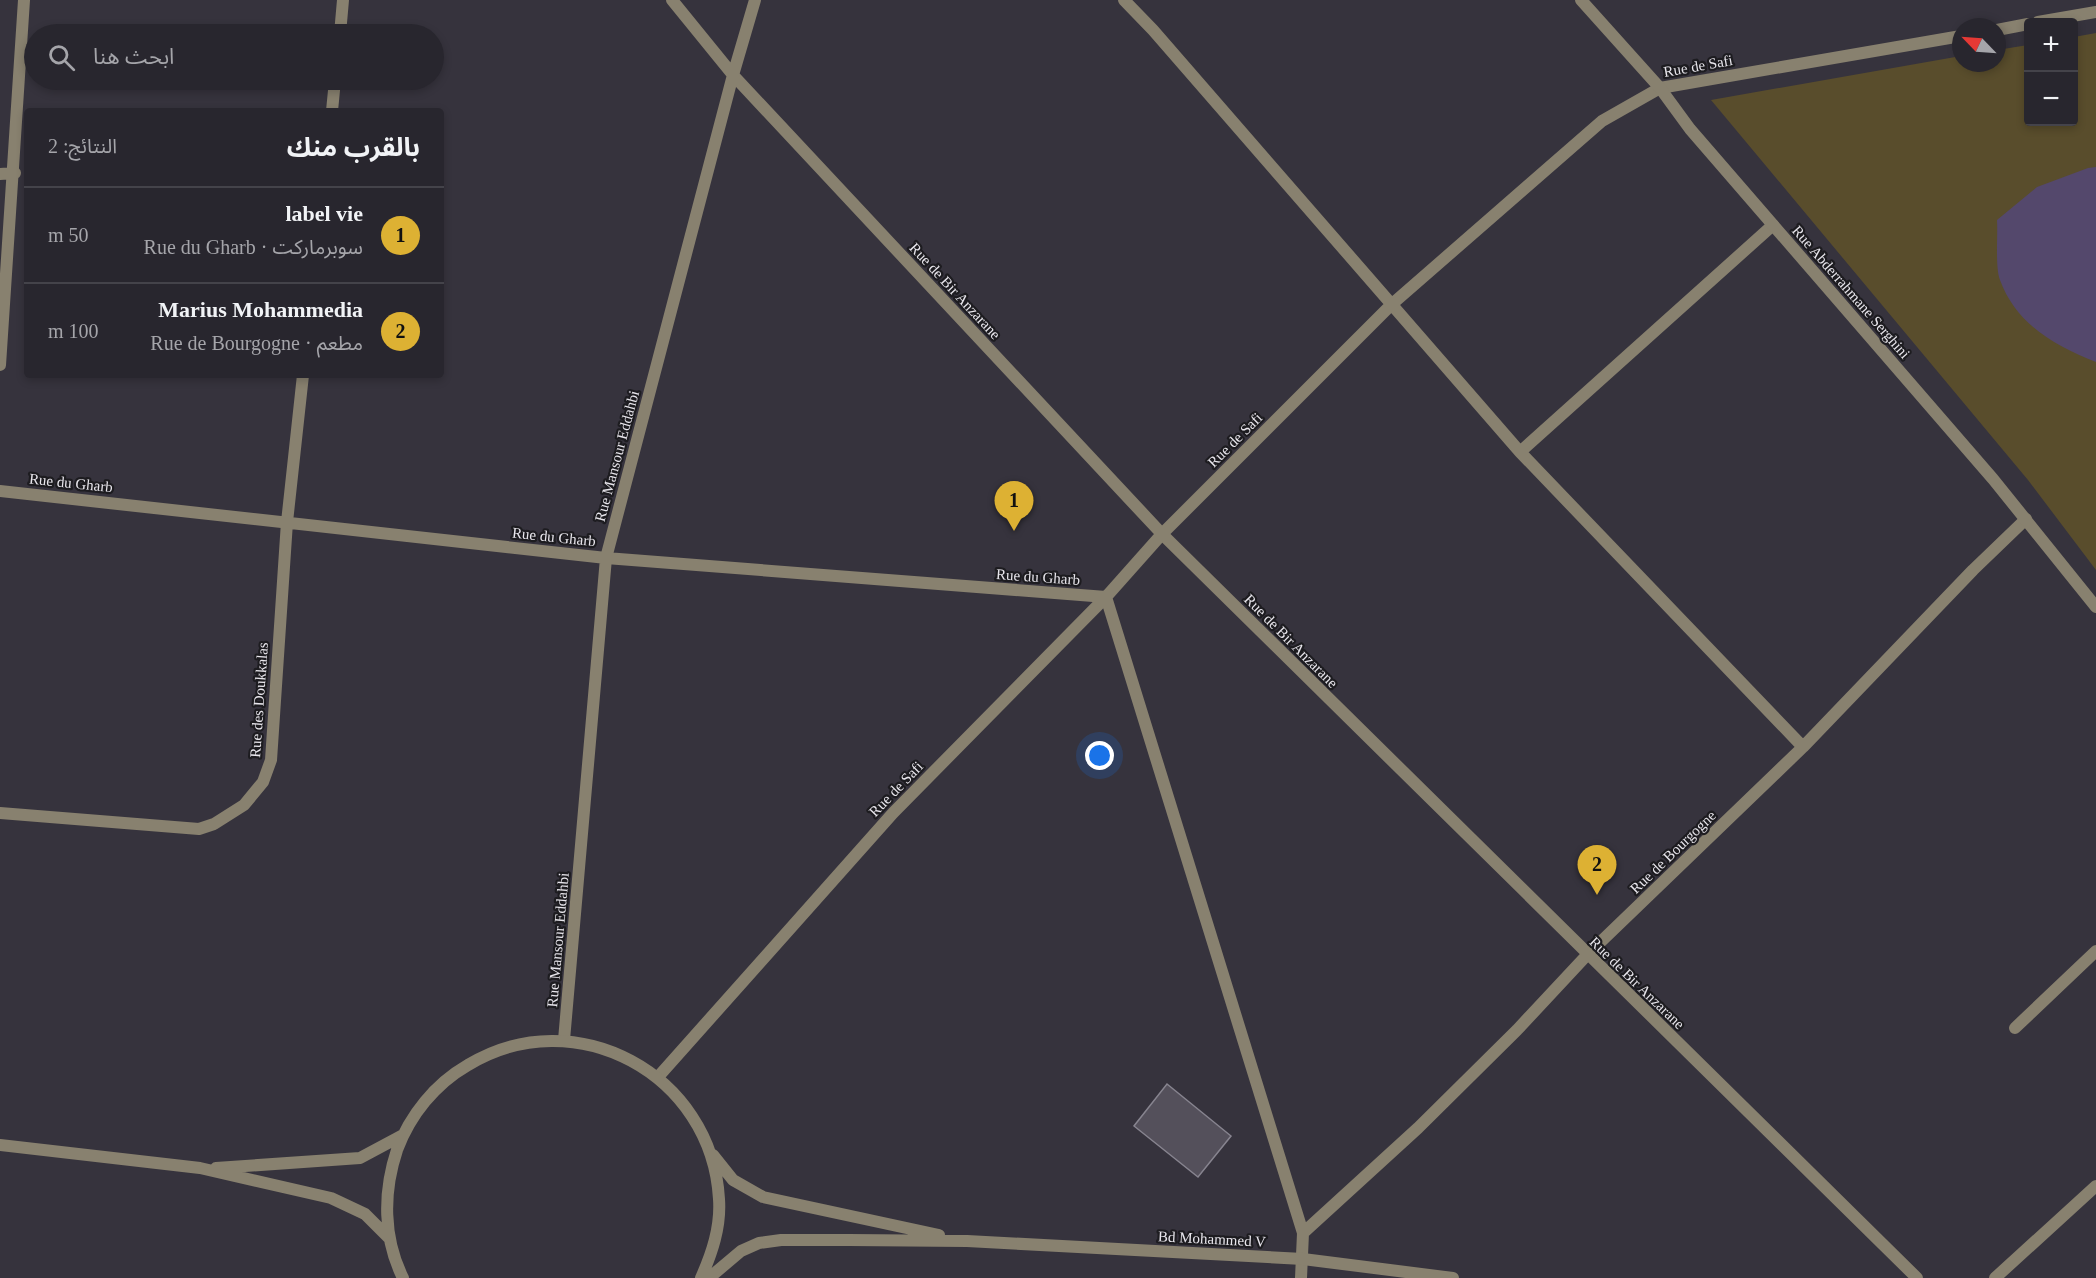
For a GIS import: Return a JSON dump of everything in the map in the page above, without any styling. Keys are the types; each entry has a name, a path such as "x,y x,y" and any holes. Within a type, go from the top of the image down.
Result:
{"street":[{"path":"0,365 15,173 24,0"},
{"path":"341,24 343,0"},
{"name":"Rue de Bir Anzarane","path":"672,0 733,75 1162,534 1917,1278"},
{"name":"Rue Mansour Eddahbi","path":"564,1040 606,558 733,75 755,0"},
{"path":"1124,0 1153,30 1520,452 1803,747"},
{"name":"Rue Abderrahmane Serghini","path":"1581,0 1660,88 1690,129 2026,519 2096,607"},
{"path":"2061,18 2096,12"},
{"path":"2006,28 2024,25"},
{"name":"Rue de Safi","path":"658,1077 893,813 1106,597 1162,534 1391,305 1602,121 1660,88 1952,38"},
{"path":"332,108 334,90"},
{"path":"0,174 15,173"},
{"path":"1520,452 1773,225"},
{"name":"Rue des Doukkalas","path":"0,813 199,829 214,824 244,805 263,782 271,760 287,522 303,378"},
{"name":"Rue du Gharb","path":"0,491 606,558 1106,597"},
{"name":"Rue de Bourgogne","path":"1303,1233 1418,1128 1517,1030 1587,955 1803,747 1973,570 2026,519"},
{"path":"1106,597 1303,1233 1301,1278"},
{"path":"2015,1028 2096,951"},
{"path":"403,1278 389,1238 387,1203 391,1168 403,1135 424,1101 453,1074 487,1053 525,1042 564,1040 614,1051 658,1077 690,1111 711,1153 720,1200 714,1247 701,1278"},
{"path":"200,1168 360,1158 403,1135"},
{"path":"0,1145 200,1168 350,1205 365,1214 389,1238"},
{"name":"Bd Mohammed V","path":"711,1153 733,1180 763,1197 967,1241"},
{"path":"1995,1278 2096,1186"},
{"name":"Bd Mohammed V","path":"709,1278 741,1251 759,1243 781,1240 967,1241 1303,1259 1453,1278"}],"shaded area":[{"path":"2096,33 2096,570 2028,480 1711,100 1952,58 1952,72 2006,72 2006,49 2024,46 2024,126 2078,126 2078,36"},
{"path":"2096,167 2096,362 2052,341 2039,332 2016,309 2007,296 1998,274 1997,220 2037,187"}],"building":[{"path":"1167,1084 1231,1136 1198,1177 1134,1126"}],"place":[{"name":"label vie","path":"1014,531"},
{"name":"Marius Mohammedia","path":"1597,895"}]}
